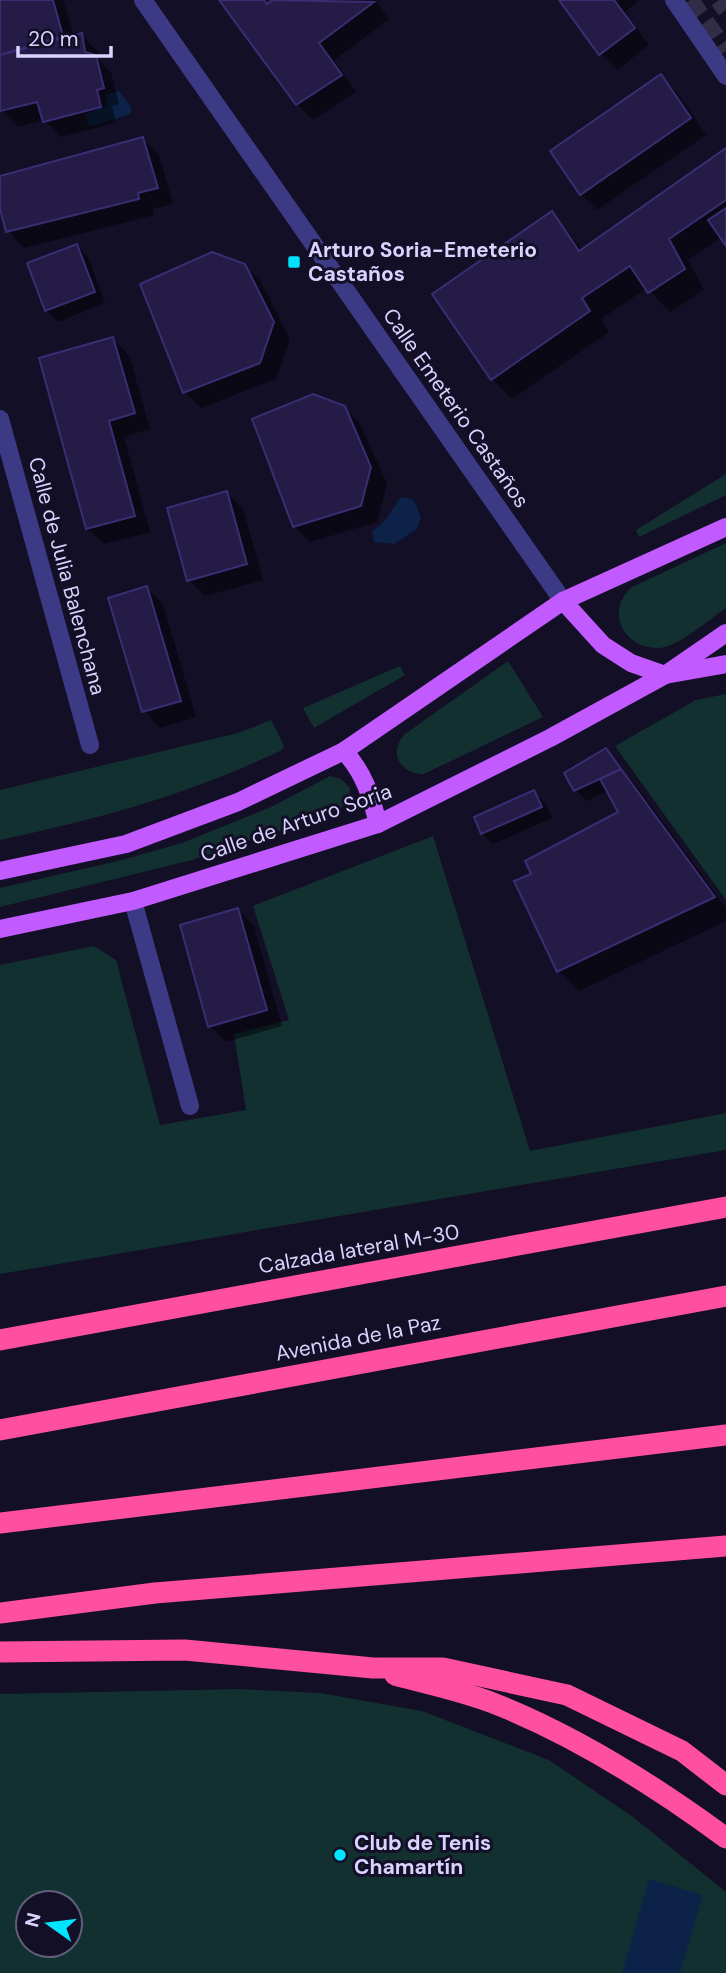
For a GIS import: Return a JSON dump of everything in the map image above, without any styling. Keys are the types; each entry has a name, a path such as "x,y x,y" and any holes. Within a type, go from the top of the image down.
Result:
{"highway":[{"name":"Calzada lateral M-30","path":"0,1340 726,1207"},
{"name":"Avenida de la Paz","path":"0,1430 726,1296"},
{"path":"0,1523 726,1435"},
{"path":"0,1614 155,1593 726,1544"},
{"path":"0,1652 185,1650 373,1668 443,1668 567,1695 682,1751 726,1785"},
{"path":"373,1668 493,1703 583,1746 670,1797 726,1838"}],"main road":[{"name":"Calle de Arturo Soria","path":"0,871 126,844 238,802 344,751 563,601 726,527"},
{"path":"563,601 603,645 622,659 664,675 726,664"},
{"name":"Calle de Arturo Soria","path":"0,929 134,901 378,824 550,738 664,675 726,633"},
{"path":"344,751 356,764 369,788 378,824"}],"street":[{"name":"Calle Emeterio Castaños","path":"143,0 563,601"},
{"path":"674,0 726,76"},
{"name":"Calle de Julia Balenchana","path":"0,419 90,745"},
{"path":"134,901 190,1106"}],"green space":[{"path":"726,474 726,495 639,537 636,530"},
{"path":"726,543 726,608 692,633 664,647 644,646 626,634 621,625 620,606 632,587"},
{"path":"508,661 543,717 424,774 415,773 403,766 397,755 397,748 405,734"},
{"path":"400,666 405,675 314,728 303,708"},
{"path":"726,694 726,900 615,746 696,700"},
{"path":"271,720 284,746 282,750 247,766 144,804 0,840 0,790 238,733"},
{"path":"330,776 341,779 350,788 349,800 337,812 192,860 0,907 0,888 118,861 182,843 271,807"},
{"path":"433,836 530,1151 726,1113 726,1150 0,1274 0,965 94,946 116,960 160,1125 246,1110 234,1034 289,1020 253,906"},
{"name":"Club de Tenis Chamartín","path":"240,1689 320,1693 422,1711 549,1760 633,1817 726,1892 726,1973 0,1973 0,1694"}],"water":[{"path":"119,91 131,107 131,114 89,127 86,114 108,105 105,95"},
{"path":"400,498 414,500 421,517 417,529 394,544 374,542 372,531 385,521"},
{"path":"649,1879 703,1895 680,1973 622,1973"}],"building":[{"path":"0,0 53,0 63,36 0,55"},
{"path":"219,0 264,0 267,4 272,0 374,2 319,43 342,75 296,105"},
{"path":"559,0 614,0 635,28 599,55"},
{"path":"82,33 85,52 96,55 104,88 97,90 101,107 43,122 37,102 0,111 0,55"},
{"path":"661,74 691,118 580,195 550,151"},
{"path":"143,137 158,188 138,193 139,199 6,232 0,209 0,176"},
{"path":"726,148 726,200 669,239 685,269 648,293 630,266 582,298 590,311 491,380 432,294 552,211 579,251"},
{"path":"726,208 726,246 708,220"},
{"path":"77,244 95,292 45,311 27,263"},
{"path":"212,252 245,264 274,322 260,363 183,393 140,284"},
{"path":"113,337 135,413 109,421 135,516 86,529 39,358"},
{"path":"313,394 345,406 371,467 361,506 293,527 252,419"},
{"path":"227,491 247,564 187,581 167,508"},
{"path":"147,586 181,701 142,712 108,598"},
{"path":"606,748 621,769 574,791 564,773"},
{"path":"621,769 715,897 557,972 514,881 531,874 525,861 618,812 600,779"},
{"path":"534,790 542,807 481,834 474,817"},
{"path":"238,908 267,1010 208,1027 180,925"}],"tunnel":[{"path":"690,0 726,51"},
{"path":"719,0 726,10"}],"place":[{"name":"Arturo Soria-Emeterio Castaños","path":"294,262"},
{"name":"Club de Tenis Chamartín","path":"340,1855"}]}
